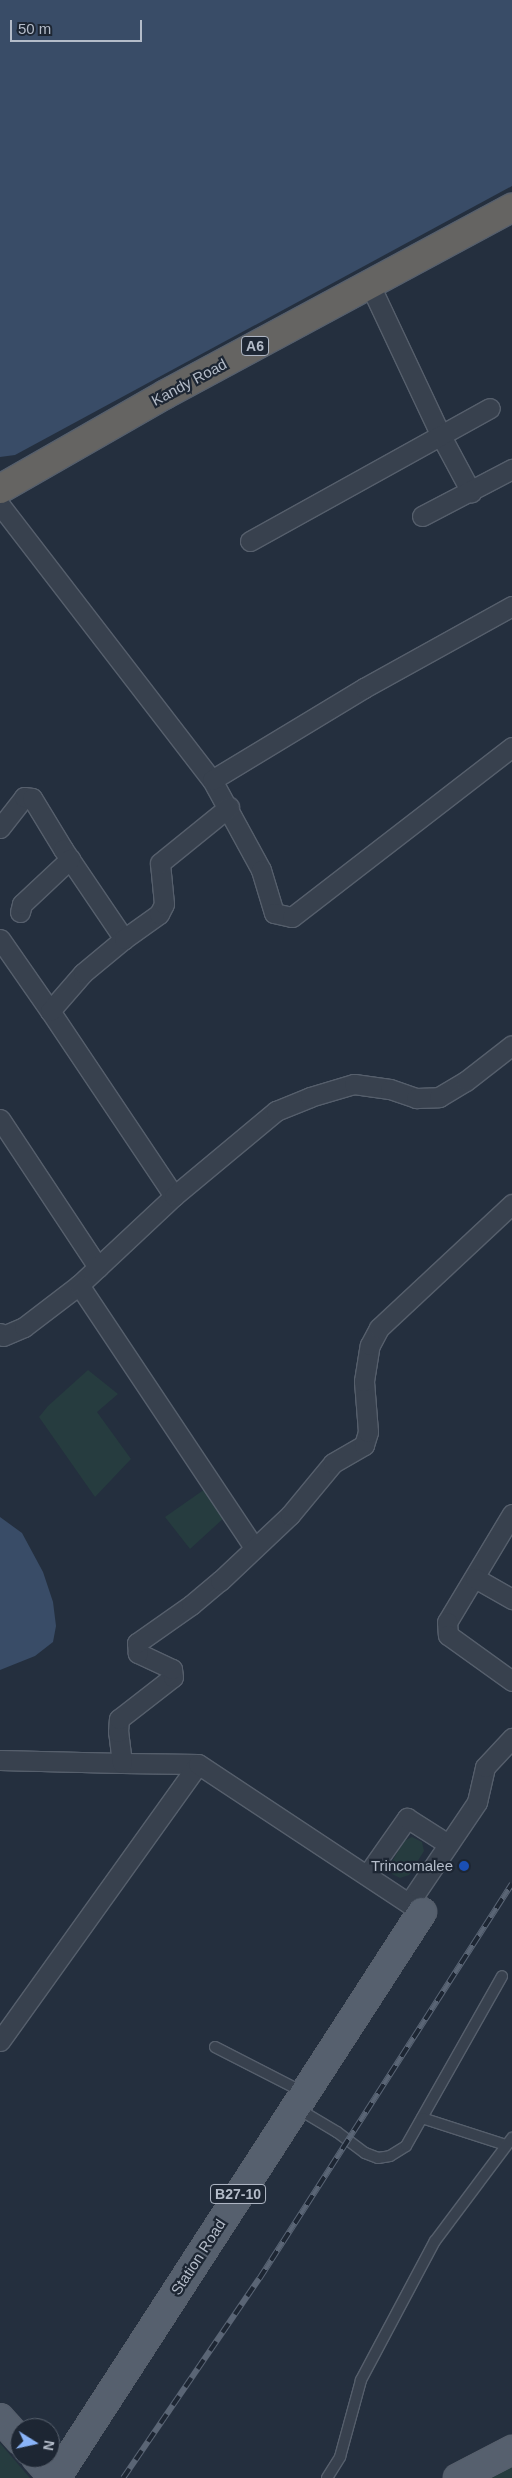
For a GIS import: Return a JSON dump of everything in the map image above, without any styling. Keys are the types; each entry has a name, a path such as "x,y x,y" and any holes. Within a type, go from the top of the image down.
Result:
{"highway":[{"name":"Kandy Road","path":"0,489 166,394 512,208"}],"main road":[{"name":"Station Road","path":"46,2468 55,2478 299,2099 416,1908"},
{"path":"0,2418 10,2429"},
{"path":"458,2478 512,2450"}],"street":[{"path":"370,285 441,436 471,492"},
{"path":"250,541 490,408"},
{"path":"422,516 512,469"},
{"path":"0,505 212,780 229,807 261,870 274,913 292,917 512,747"},
{"path":"212,780 364,688 512,606"},
{"path":"0,828 24,797 32,798 70,859 124,939"},
{"path":"50,1011 83,974 124,939 159,914 164,904 160,863 229,807"},
{"path":"20,912 22,904 70,859"},
{"path":"0,939 174,1196"},
{"path":"0,1333 3,1336 24,1327 79,1284 174,1196 276,1111 310,1097 354,1084 390,1089 416,1098 439,1097 466,1080 512,1045"},
{"path":"0,1119 98,1267"},
{"path":"122,1763 118,1732 119,1719 172,1677 172,1669 138,1653 137,1642 191,1605 220,1581 290,1515 333,1463 364,1445 368,1432 364,1380 370,1345 379,1328 512,1204"},
{"path":"79,1284 254,1547"},
{"path":"512,1514 447,1622 448,1635 512,1681"},
{"path":"475,1578 512,1599"},
{"path":"0,1760 198,1764 416,1908 448,1844 477,1802 485,1767 512,1738"},
{"path":"0,2041 198,1764"},
{"path":"367,1876 407,1818 448,1844"}],"lane":[{"path":"215,2047 299,2099 365,2153 378,2158 390,2156 406,2146 502,1976"},
{"path":"327,2478 340,2456 361,2380 435,2240 509,2142 422,2118"}],"green space":[{"path":"88,1370 118,1394 97,1412 131,1459 95,1497 39,1417 48,1406"},
{"path":"205,1489 225,1517 190,1549 165,1517"},
{"path":"412,1837 422,1842 424,1851 409,1875 400,1878 392,1874 390,1865 404,1841"},
{"path":"0,2443 10,2455 10,2468 21,2468 30,2478 0,2478"},
{"path":"512,2459 512,2478 478,2478"}],"water":[{"path":"0,0 512,0 512,186 15,455 0,457"},
{"path":"0,1517 22,1533 43,1572 53,1602 56,1626 53,1642 35,1656 0,1670"}],"railway":[{"path":"123,2478 259,2279 512,1884"}],"place":[{"name":"Trincomalee","path":"464,1866"}]}
